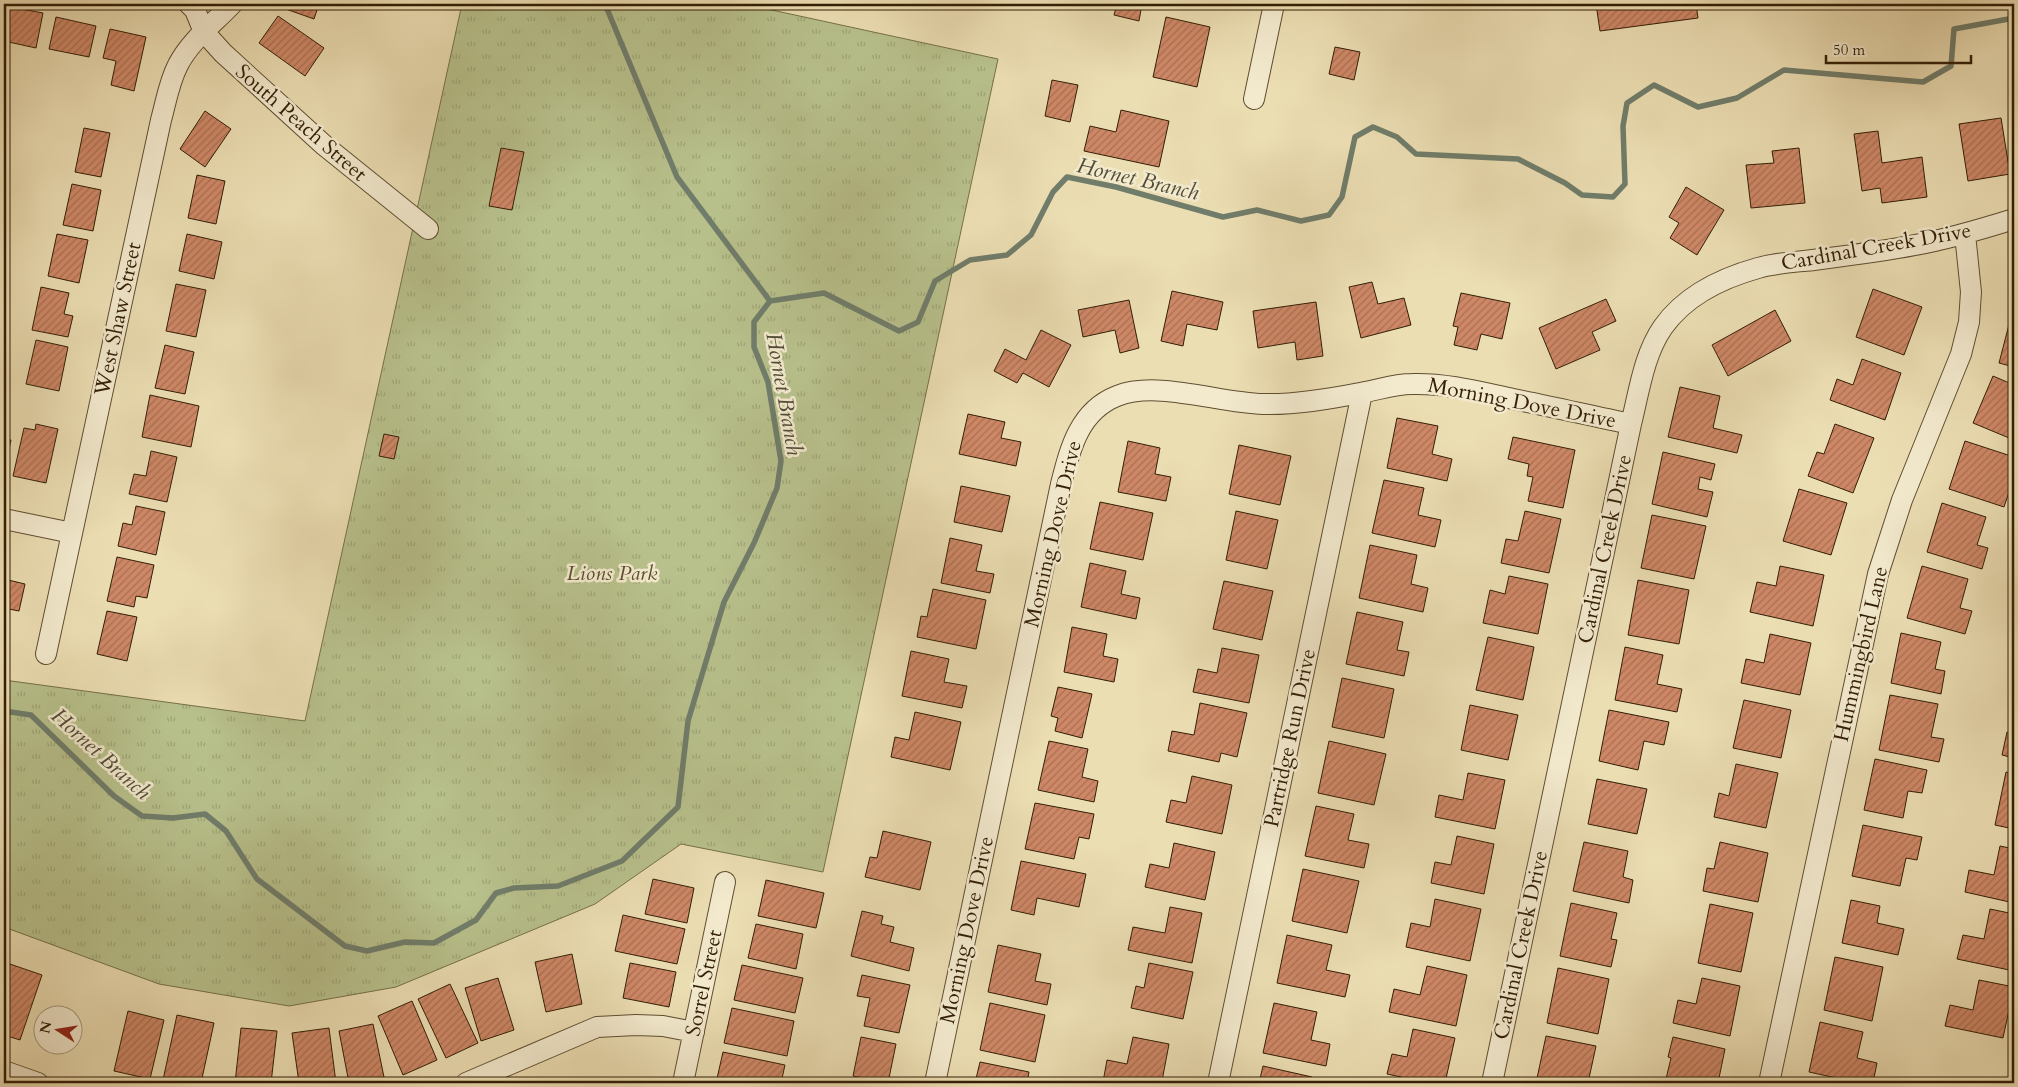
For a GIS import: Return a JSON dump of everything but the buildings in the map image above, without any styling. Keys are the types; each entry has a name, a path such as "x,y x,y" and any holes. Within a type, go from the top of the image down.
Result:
{"street":[{"name":"South Peach Street","path":"189,4 195,10 204,32 223,53 325,146 428,229"},
{"name":"West Shaw Street","path":"46,654 161,120 178,65 189,48 232,4"},
{"path":"1254,99 1274,4"},
{"name":"Cardinal Creek Drive","path":"1492,1083 1643,375 1651,351 1662,328 1678,310 1698,294 1727,278 1759,267 1916,245 1965,234 2014,219"},
{"name":"Hummingbird Lane","path":"1769,1083 1878,574 1902,500 1961,354 1969,322 1972,292 1965,234"},
{"name":"Morning Dove Drive","path":"935,1083 1061,484 1070,450 1080,426 1098,408 1116,396 1136,391 1160,390 1234,402 1264,404 1298,402 1362,393 1385,386 1438,384 1632,424"},
{"name":"Partridge Run Drive","path":"1218,1083 1362,393"},
{"path":"4,519 72,533"},
{"name":"Sorrel Street","path":"683,1083 725,882"},
{"path":"466,1083 597,1027 663,1026 694,1032"},
{"path":"4,1071 38,1083"}],"green space":[{"name":"Lions Park","path":"462,4 744,4 998,59 823,872 681,844 595,904 396,987 289,1006 159,984 4,927 4,680 305,721"}],"waterway":[{"path":"605,4 677,177 770,301"},
{"name":"Hornet Branch","path":"4,711 31,715 114,796 142,816 173,818 205,814 226,831 257,879 345,946 367,951 405,942 434,943 476,920 496,893 514,888 558,886 622,861 678,807 688,721 724,602 754,543 777,488 781,461 768,382 754,347 754,322 770,301 824,293 899,331 918,322 935,281 970,260 1007,255 1031,235 1053,192 1067,177 1116,187 1223,217 1257,210 1301,221 1329,215 1342,197 1355,137 1373,127 1397,137 1416,154 1518,159 1565,183 1582,195 1613,197 1625,184 1623,126 1627,103 1654,85 1698,107 1737,98 1784,70 1923,82 1951,66 1954,29 2014,18"}]}
